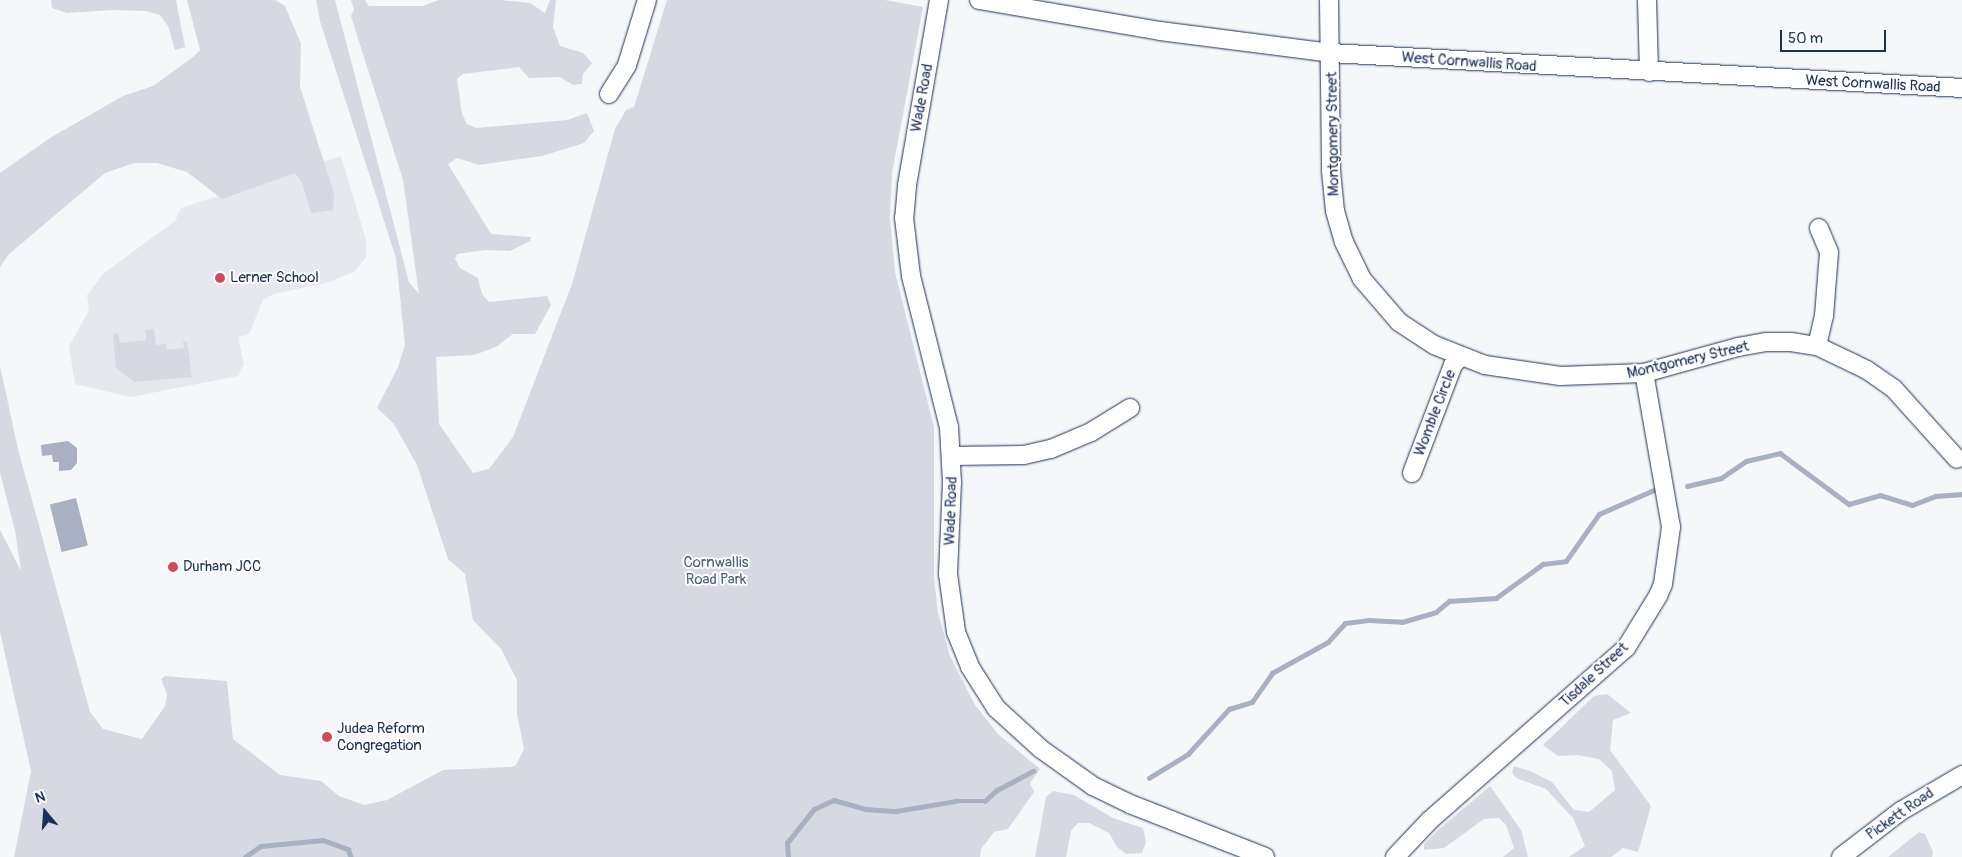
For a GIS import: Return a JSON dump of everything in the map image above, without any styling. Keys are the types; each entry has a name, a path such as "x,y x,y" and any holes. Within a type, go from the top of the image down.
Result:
{"street":[{"path":"609,94 627,65 647,0"},
{"name":"Wade Road","path":"939,0 906,186 904,218 911,276 942,390 952,456 948,574 950,605 970,666 996,708 1041,750 1093,786 1231,851 1265,857"},
{"name":"West Cornwallis Road","path":"979,0 1160,31 1331,53 1962,88"},
{"name":"Montgomery Street","path":"1329,0 1333,196 1350,256 1372,293 1399,322 1434,345 1485,365 1560,376 1644,372 1745,346 1791,342 1817,346 1867,370 1894,389 1957,458"},
{"path":"1647,0 1649,72"},
{"path":"1817,346 1824,316 1829,252 1820,228"},
{"name":"Womble Circle","path":"1412,473 1453,365 1461,356"},
{"name":"Tisdale Street","path":"1395,857 1430,820 1626,648 1658,596 1663,584 1671,527 1644,372"},
{"path":"952,456 1024,455 1050,449 1091,432 1130,408"},
{"name":"Pickett Road","path":"1841,857 1901,811 1962,775"}],"shaded area":[{"name":"Lerner School","path":"341,156 366,240 366,257 354,272 326,283 274,294 263,300 249,334 238,337 244,364 238,376 131,397 75,384 69,346 89,310 87,295 104,273 175,221 181,208"}],"green space":[{"path":"51,0 176,0 185,47 175,50 168,26 160,15 146,11 112,10 67,13 52,8"},
{"path":"187,0 275,0 285,6 301,44 300,87 334,193 333,210 311,213 302,182 295,173 222,199 187,172 157,163 134,163 105,173 9,254 0,267 0,173 50,138 123,96 153,86 193,57 200,50"},
{"name":"Cornwallis Road Park","path":"316,0 335,0 409,282 419,294 403,180 351,16 354,10 351,0 365,0 369,6 423,6 439,0 500,0 530,3 545,13 550,0 556,0 553,27 560,46 583,53 592,63 583,74 582,84 573,85 560,77 529,78 519,67 463,74 457,79 462,114 467,124 476,128 567,120 587,113 594,131 584,143 542,156 479,165 457,158 448,164 491,234 531,237 530,241 510,251 485,250 457,254 455,259 460,268 478,278 482,294 489,302 547,296 551,305 535,334 513,334 496,347 474,355 436,357 439,424 473,473 489,469 513,437 572,284 615,129 626,110 634,107 667,0 885,0 923,7 892,173 890,218 895,272 934,427 934,577 938,613 950,656 975,705 998,734 1040,769 1030,783 1034,792 1008,829 994,832 981,849 980,857 14,857 31,771 0,632 0,530 21,571 15,530 0,473 0,366 18,449 90,712 103,729 142,739 165,706 167,694 161,679 165,676 227,681 233,739 280,775 321,781 339,796 364,805 387,800 443,770 511,767 516,765 524,749 517,714 517,680 501,649 473,620 465,574 448,559 417,465 394,424 377,408 398,367 405,345 396,258 320,21"},
{"path":"154,329 156,345 166,344 167,350 184,348 183,342 187,342 192,377 134,382 116,368 113,334 118,333 120,343 146,340 145,330"},
{"path":"1607,694 1631,713 1613,720 1610,750 1651,806 1638,852 1623,848 1611,857 1569,857 1585,846 1573,818 1546,789 1516,778 1512,772 1514,766 1552,782 1574,810 1589,812 1615,790 1612,771 1599,759 1577,755 1558,756 1543,745 1594,696"},
{"path":"1490,786 1521,830 1528,857 1503,857 1514,848 1506,825 1499,818 1484,819 1444,848 1424,850 1424,844 1437,831"},
{"path":"1053,791 1074,795 1113,818 1143,828 1146,842 1142,853 1126,854 1117,847 1109,833 1089,823 1078,823 1071,831 1066,857 1035,857 1046,797"},
{"path":"1919,832 1925,834 1933,852 1932,857 1888,857"}],"water":[{"path":"68,441 77,448 77,463 71,470 59,471 59,462 53,462 52,455 42,456 41,445"},
{"path":"76,498 88,546 62,552 50,505"}],"waterway":[{"path":"1687,486 1721,478 1746,461 1780,453 1849,504 1880,495 1912,505 1935,496 1962,494"},
{"path":"1149,778 1188,754 1229,709 1252,702 1272,673 1328,642 1345,623 1368,620 1402,622 1436,612 1449,601 1496,598 1543,564 1566,561 1599,514 1654,490"},
{"path":"788,857 787,843 814,809 834,800 865,809 896,811 956,801 985,801 997,790 1033,771"},
{"path":"245,857 261,846 323,840 348,849 351,857"}],"place":[{"name":"Lerner School","path":"220,278"},
{"name":"Durham JCC","path":"173,567"},
{"name":"Judea Reform Congregation","path":"327,737"}]}
